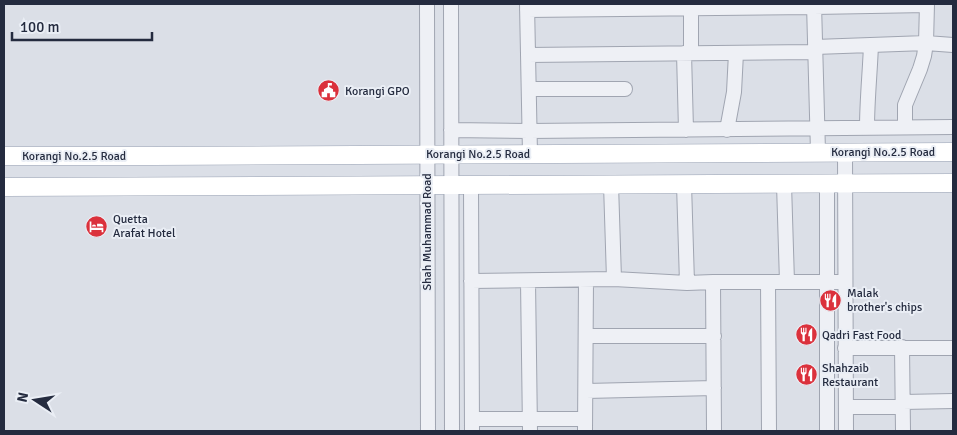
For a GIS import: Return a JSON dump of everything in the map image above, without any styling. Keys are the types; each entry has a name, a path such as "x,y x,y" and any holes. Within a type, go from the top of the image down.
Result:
{"main road":[{"name":"Korangi No.2.5 Road","path":"4,156 953,152"},
{"path":"4,187 953,183"}],"street":[{"name":"Shah Muhammad Road","path":"426,4 428,431"},
{"name":"Shah Muhammad Road","path":"451,4 452,431"},
{"path":"530,154 527,7 927,4 924,56 905,105 905,127"},
{"path":"686,130 691,6"},
{"path":"814,6 818,152"},
{"path":"528,55 736,53 871,45 953,44"},
{"path":"867,128 871,45"},
{"path":"727,130 734,92 736,53"},
{"path":"529,88 625,89"},
{"path":"451,130 727,130 953,126"},
{"path":"845,152 846,431"},
{"path":"827,183 827,431"},
{"path":"611,184 614,278"},
{"path":"684,184 687,283"},
{"path":"784,184 787,282"},
{"path":"471,185 472,425 586,425 586,280"},
{"path":"471,281 614,278 687,283 845,282"},
{"path":"528,281 530,425"},
{"path":"713,282 714,431"},
{"path":"768,282 769,431"},
{"path":"586,336 714,336"},
{"path":"845,348 953,348"},
{"path":"902,348 903,431"},
{"path":"586,391 714,388"},
{"path":"846,407 953,401"}],"place":[{"name":"Korangi GPO","path":"329,91"},
{"name":"Quetta Arafat Hotel","path":"97,226"},
{"name":"Malak brother's chips","path":"831,300"},
{"name":"Qadri Fast Food","path":"806,335"},
{"name":"Shahzaib Restaurant","path":"806,375"}]}
